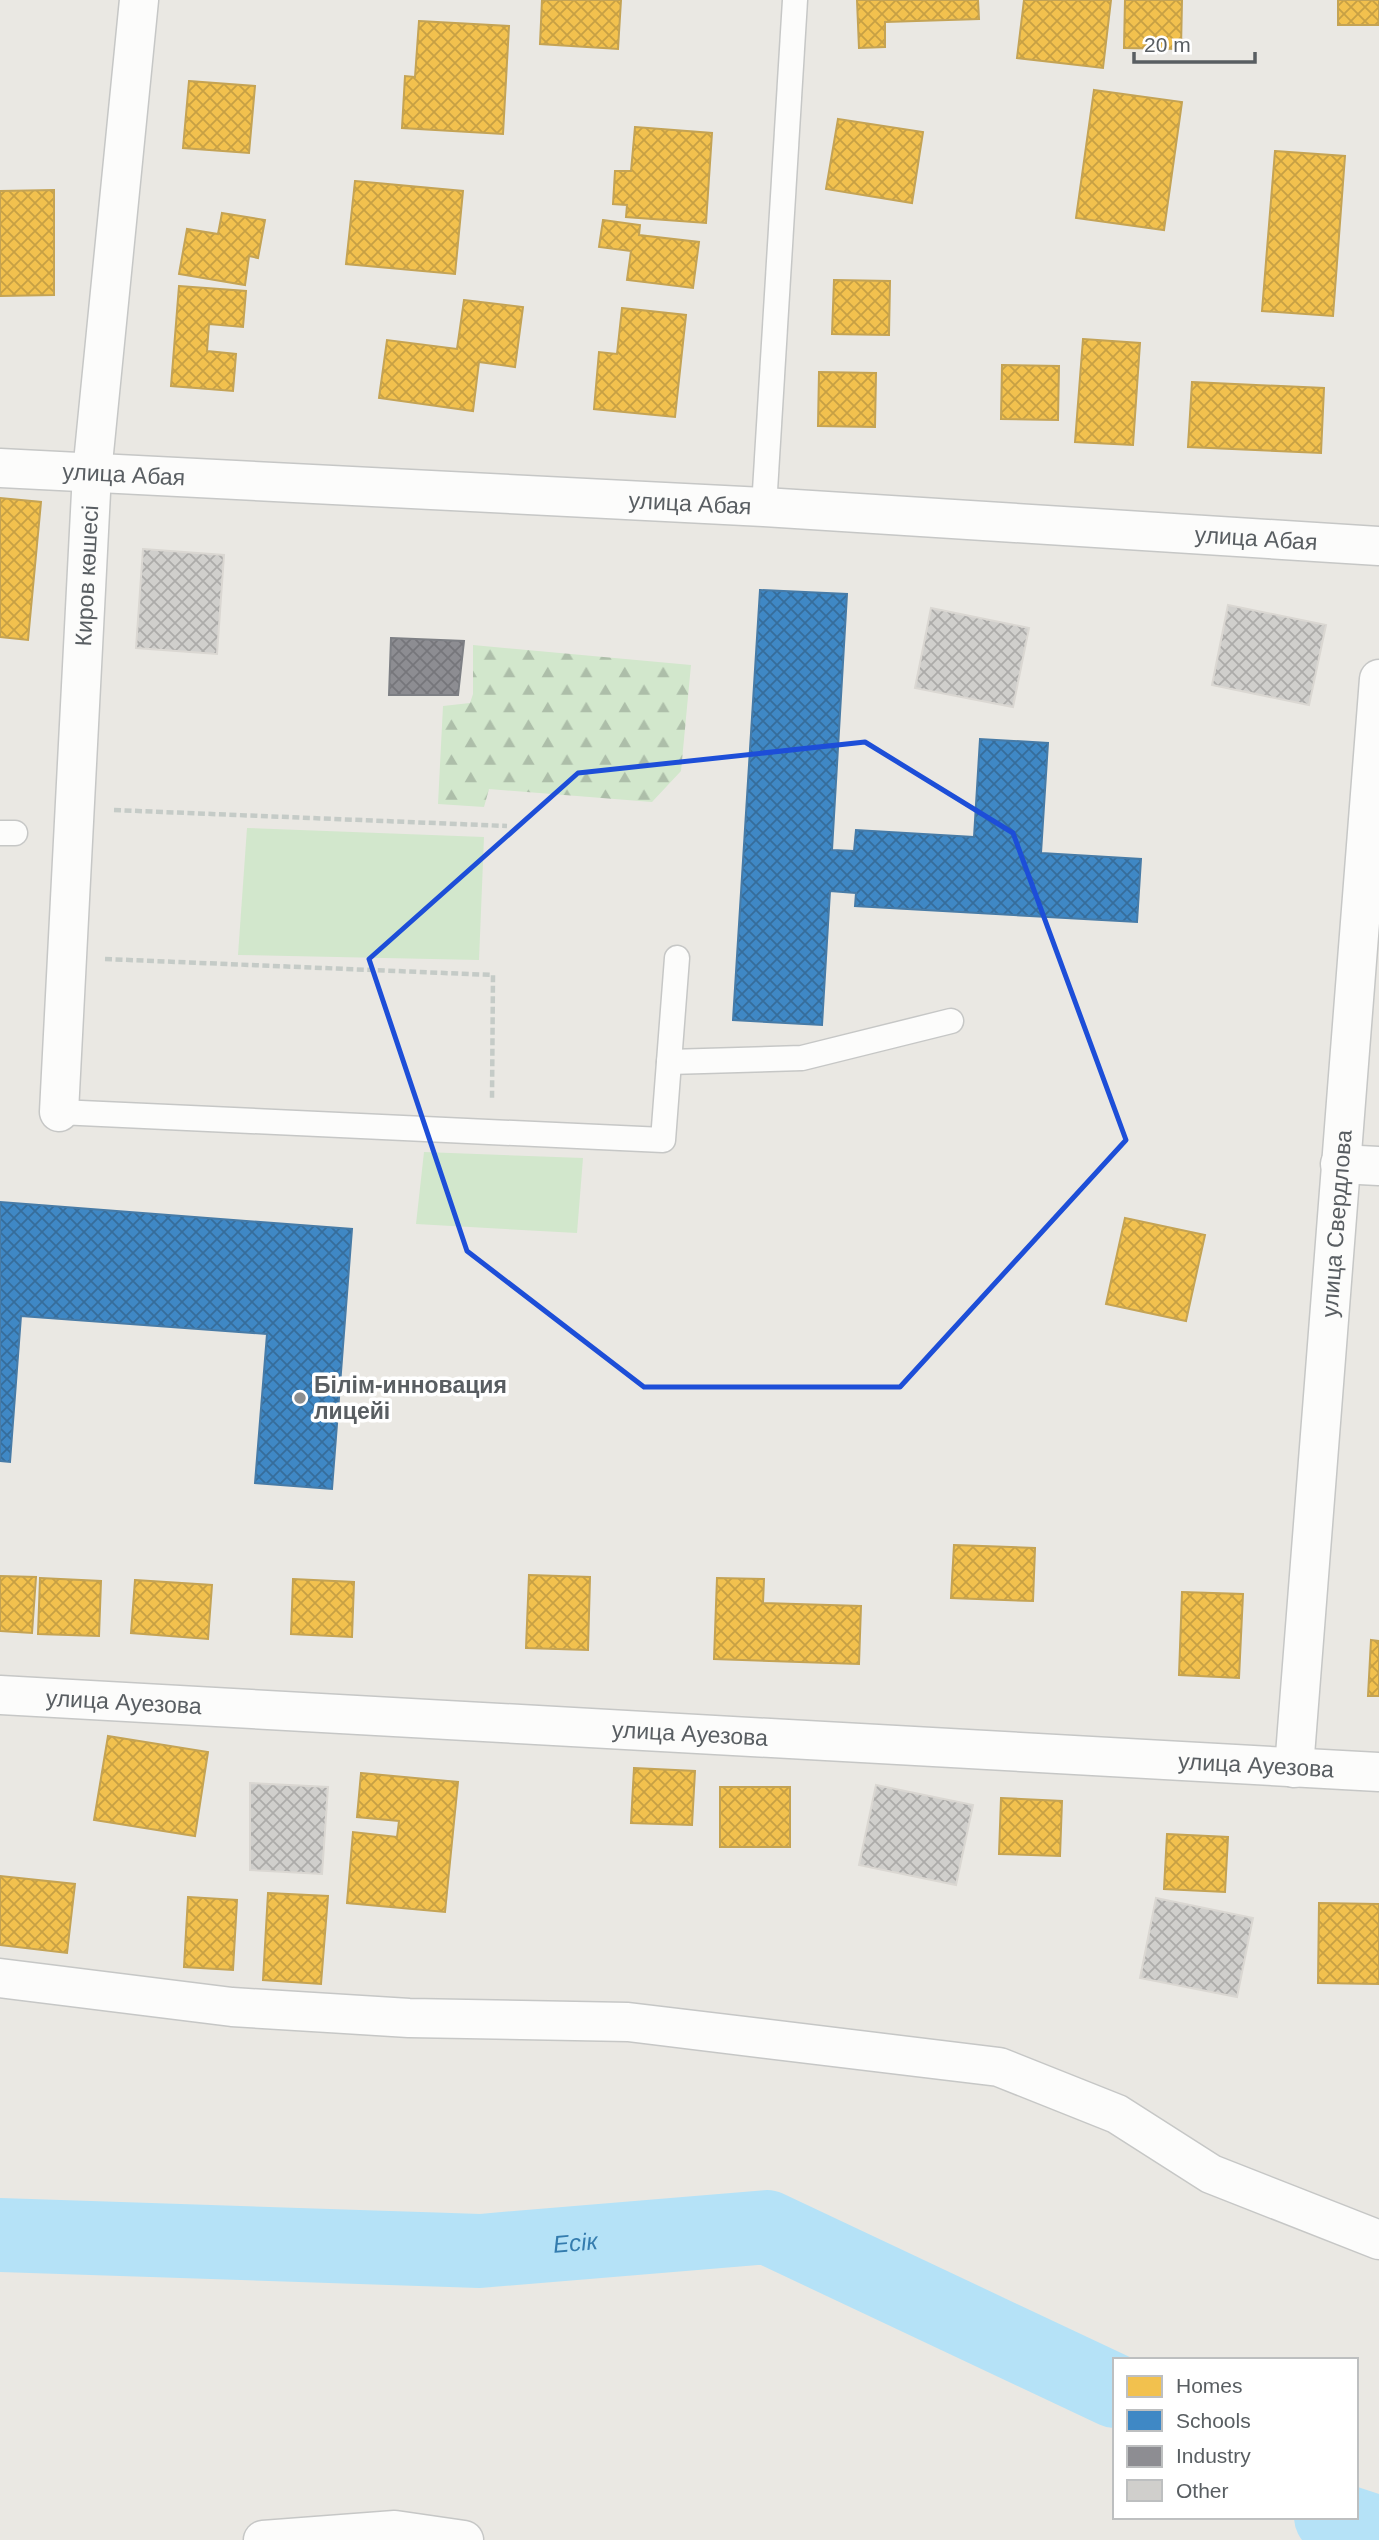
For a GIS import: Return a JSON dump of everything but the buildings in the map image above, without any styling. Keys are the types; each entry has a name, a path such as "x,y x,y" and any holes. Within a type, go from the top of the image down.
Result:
{"street":[{"name":"Киров көшесі","path":"59,1112 92,473 139,0"},
{"name":"улица Абая","path":"0,468 764,507 1379,546"},
{"name":"улица Свердлова","path":"1294,1768 1379,678"},
{"path":"1340,1164 1379,1166"},
{"name":"улица Ауезова","path":"0,1695 1379,1772"},
{"path":"0,1978 259,2009 409,2018 628,2022 999,2067 1117,2114 1211,2174 1379,2240"},
{"path":"263,2540 395,2530 464,2540"}],"lane":[{"path":"764,507 795,0"},
{"path":"59,1112 663,1140 677,958"},
{"path":"669,1062 802,1058 951,1021"}],"path":[{"path":"75,808 507,826"},
{"path":"67,957 493,975 492,1132"}],"highlighted area":[{"path":"865,742 1013,833 1126,1140 900,1387 644,1387 467,1251 369,959 578,773"}],"green space":[{"path":"473,645 691,665 681,771 652,802 489,789 484,807 438,804 443,706 470,703 473,694"},
{"path":"247,828 484,837 479,960 238,955"},
{"path":"424,1152 583,1158 577,1233 416,1224"}],"waterway":[{"name":"Есік","path":"0,2235 480,2251 767,2227 1113,2390"},
{"name":"Есік","path":"1337,2519 1379,2533"}],"place":[{"name":"Білім-инновация лицейі","path":"300,1398"}]}
